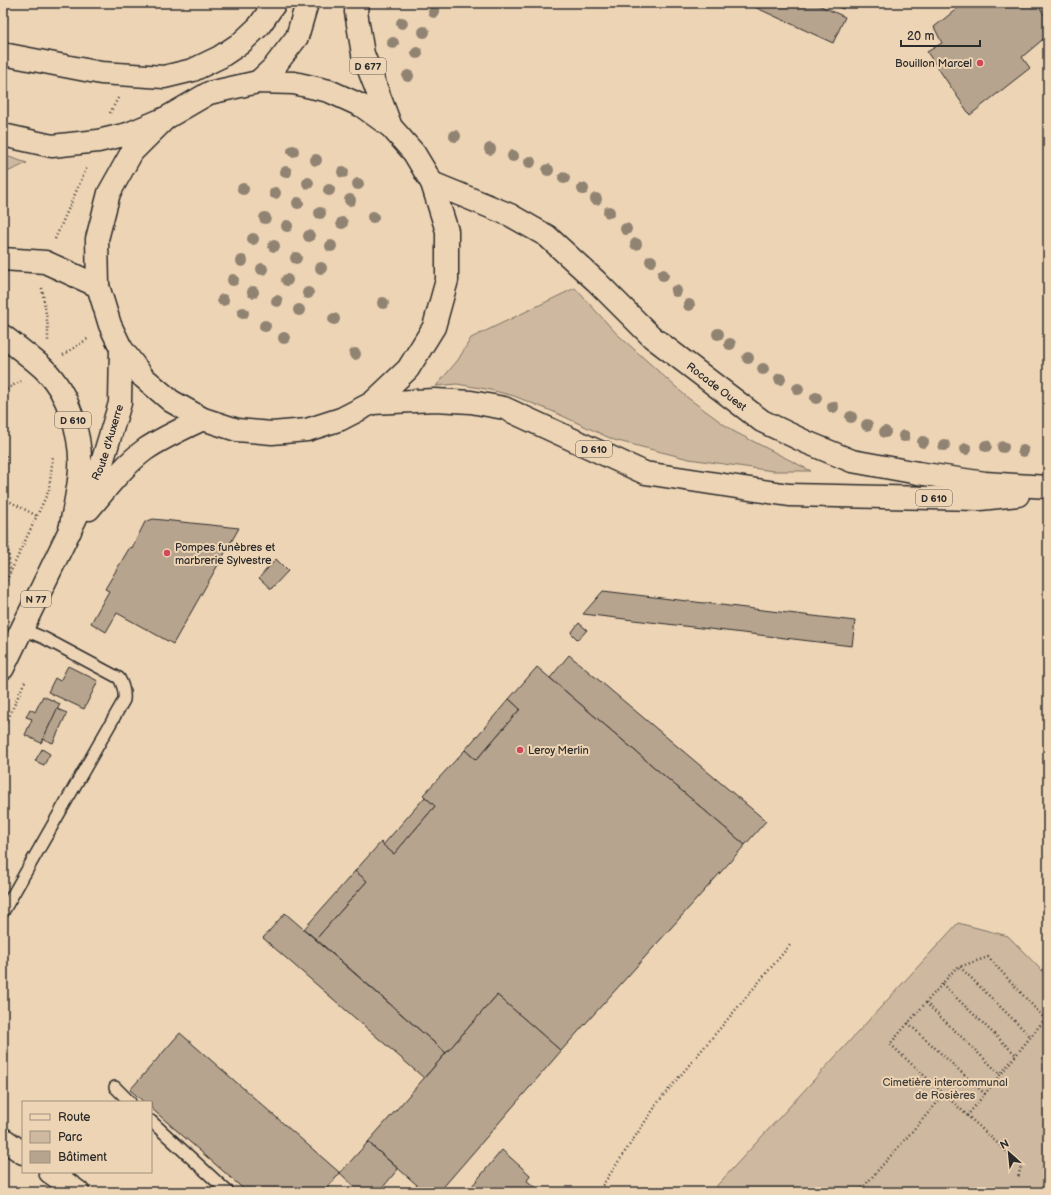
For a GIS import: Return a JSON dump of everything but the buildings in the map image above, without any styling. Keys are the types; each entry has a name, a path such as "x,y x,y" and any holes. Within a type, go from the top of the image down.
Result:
{"main road":[{"path":"3,54 102,73 164,77 192,70 220,57 260,26 275,3"},
{"path":"258,82 274,67 297,36 307,3"},
{"name":"D 677","path":"357,3 356,12 363,54 391,127"},
{"path":"3,135 52,146 98,141 128,134 166,118 209,93 258,82 294,83 329,91 362,106 391,127 414,153 432,184 447,231 447,280 434,327 408,369 372,403 341,419 307,430 272,433 237,430 203,419 171,401 143,377 121,348 110,325 98,286 97,239 109,193 132,152 166,118"},
{"name":"Rocade Ouest","path":"432,184 510,215 547,236 596,281 652,336 762,421 806,442 852,461 985,483 1048,487"},
{"path":"3,259 45,262 98,286"},
{"name":"D 610","path":"3,336 43,368 54,380 63,395 74,422 80,470 70,531"},
{"name":"Route d'Auxerre","path":"3,668 101,466 120,403 121,348"},
{"name":"D 610","path":"372,403 435,400 471,402 504,408 645,473 789,495 980,499 1048,492"},
{"name":"Route d'Auxerre","path":"70,531 121,472 145,450 164,438 203,419"},
{"path":"3,1139 22,1152"},
{"path":"51,1173 78,1192"}],"lane":[{"path":"3,912 124,700 124,692 119,678 44,638 22,629"},
{"path":"115,1087 129,1101"},
{"path":"152,1122 228,1192"}],"path":[{"path":"43,368 110,325"},
{"path":"3,448 6,456 10,574"},
{"path":"3,588 49,490 54,449"},
{"path":"7,500 37,516"},
{"path":"598,1192 659,1101 790,945"},
{"path":"967,1116 1045,1019 988,957 956,968 890,1044 944,1095 967,1116 1021,1165 1018,1179"},
{"path":"960,967 1031,1037"},
{"path":"942,984 1016,1055"},
{"path":"926,1003 1000,1074"},
{"path":"908,1023 984,1094"},
{"path":"859,1192 944,1095"}],"green space":[{"path":"3,155 27,163 3,174"},
{"path":"575,288 616,333 688,398 733,431 811,471 773,471 689,459 614,440 554,412 514,396 457,384 436,386 458,360 471,338"},
{"name":"Cimetière intercommunal de Rosières","path":"958,923 1008,936 1048,977 1048,1192 711,1192"}],"place":[{"name":"Bouillon Marcel","path":"980,63"},
{"name":"Pompes funèbres et marbrerie Sylvestre","path":"167,553"},
{"name":"Leroy Merlin","path":"520,750"}]}
